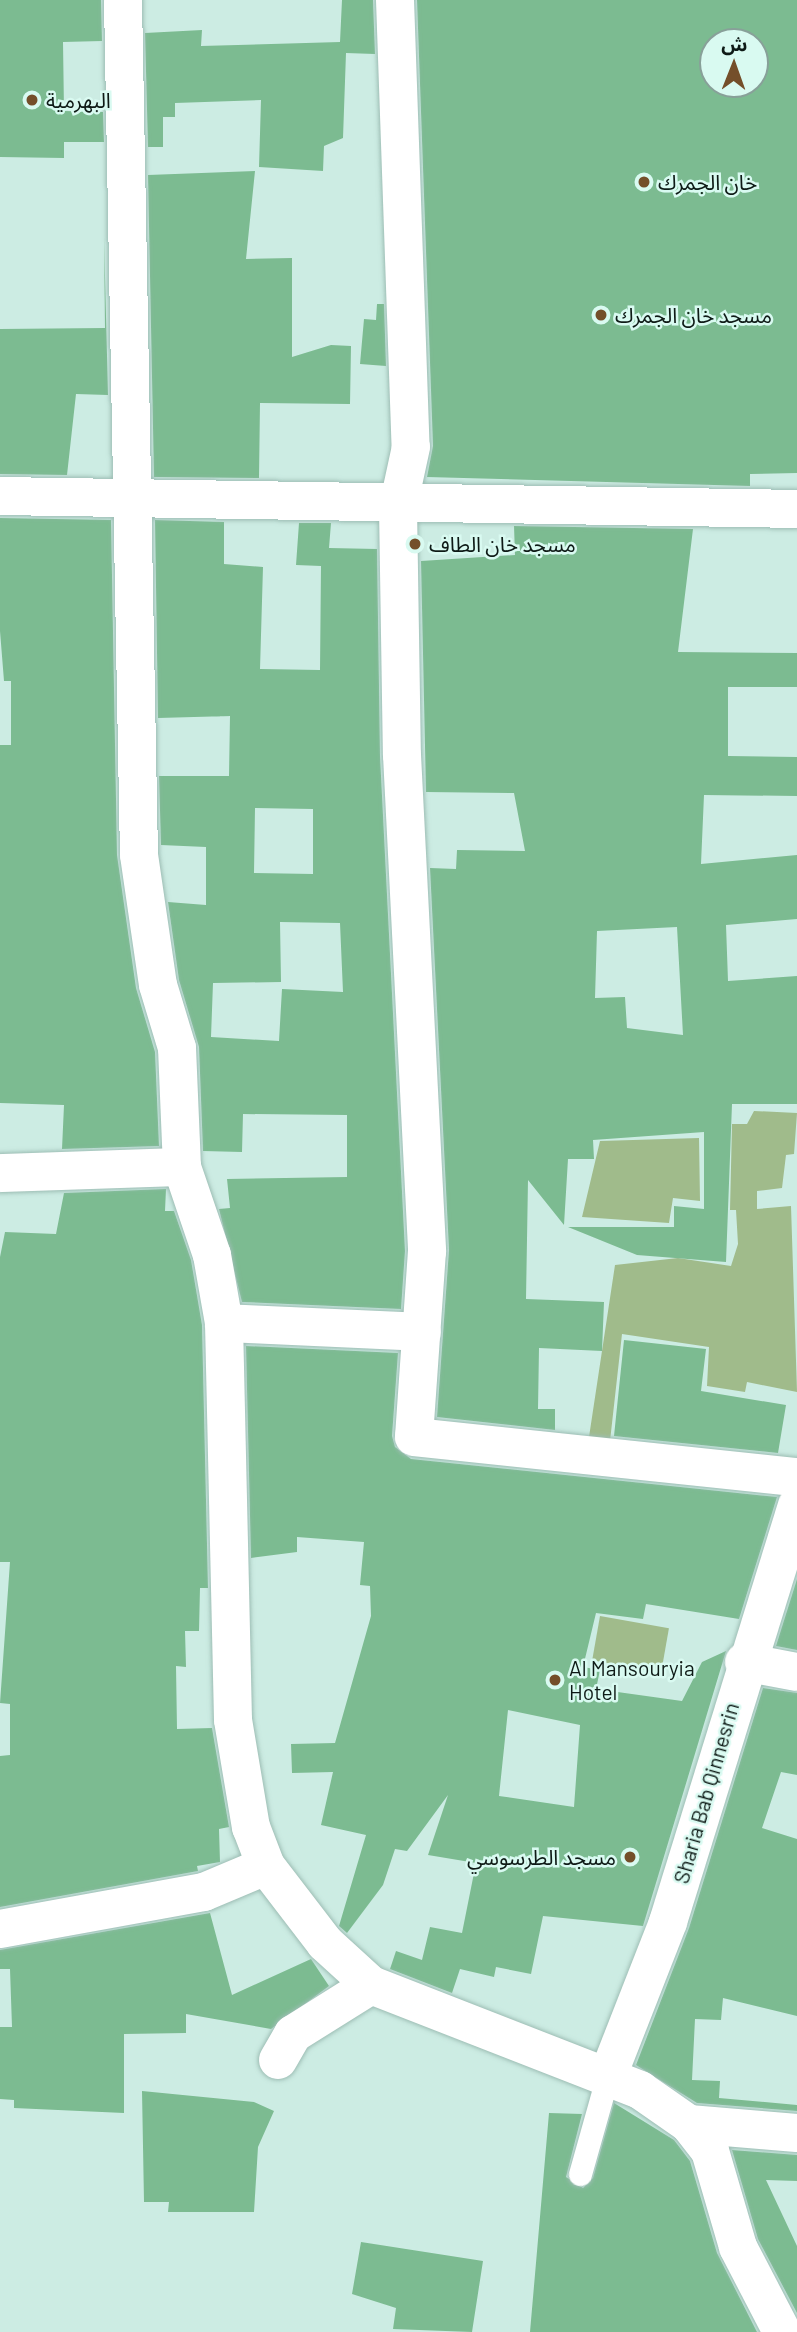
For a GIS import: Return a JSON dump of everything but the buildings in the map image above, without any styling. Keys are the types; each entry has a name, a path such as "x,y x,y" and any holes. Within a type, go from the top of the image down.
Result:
{"street":[{"path":"123,0 128,502 139,855 158,985 177,1048 182,1167 212,1255 224,1323 233,1720 251,1826 266,1866 326,1943 371,1985 640,2090 689,2124 710,2151 738,2247 782,2332"},
{"path":"395,0 411,447 398,507 402,755 427,1251 414,1437 797,1476"},
{"path":"0,496 128,502 398,507 797,509"},
{"path":"0,1172 182,1167"},
{"path":"224,1323 422,1332"},
{"name":"Sharia Bab Qinnesrin","path":"607,2078 668,1922 744,1662 797,1504"},
{"path":"744,1662 797,1672"},
{"path":"0,1930 204,1892 266,1866"},
{"path":"278,2060 293,2034 371,1985"},
{"path":"689,2124 797,2133"}],"lane":[{"path":"580,2174 607,2078"}],"green space":[{"path":"754,1111 797,1113 794,1154 786,1155 782,1188 757,1191 757,1209 791,1206 797,1392 747,1382 745,1392 707,1386 709,1347 622,1334 610,1441 589,1437 615,1265 678,1258 731,1266 738,1244 736,1210 730,1210 732,1124 747,1124"},
{"path":"699,1138 700,1201 673,1198 669,1223 582,1217 600,1141"},
{"path":"600,1616 669,1628 661,1672 592,1660"}],"place":[{"name":"البهرمية","path":"32,100"},
{"name":"خان الجمرك","path":"644,182"},
{"name":"مسجد خان الجمرك","path":"601,315"},
{"name":"مسجد خان الطاف","path":"415,544"},
{"name":"Al Mansouryia Hotel","path":"555,1680"},
{"name":"مسجد الطرسوسي","path":"630,1857"}]}
